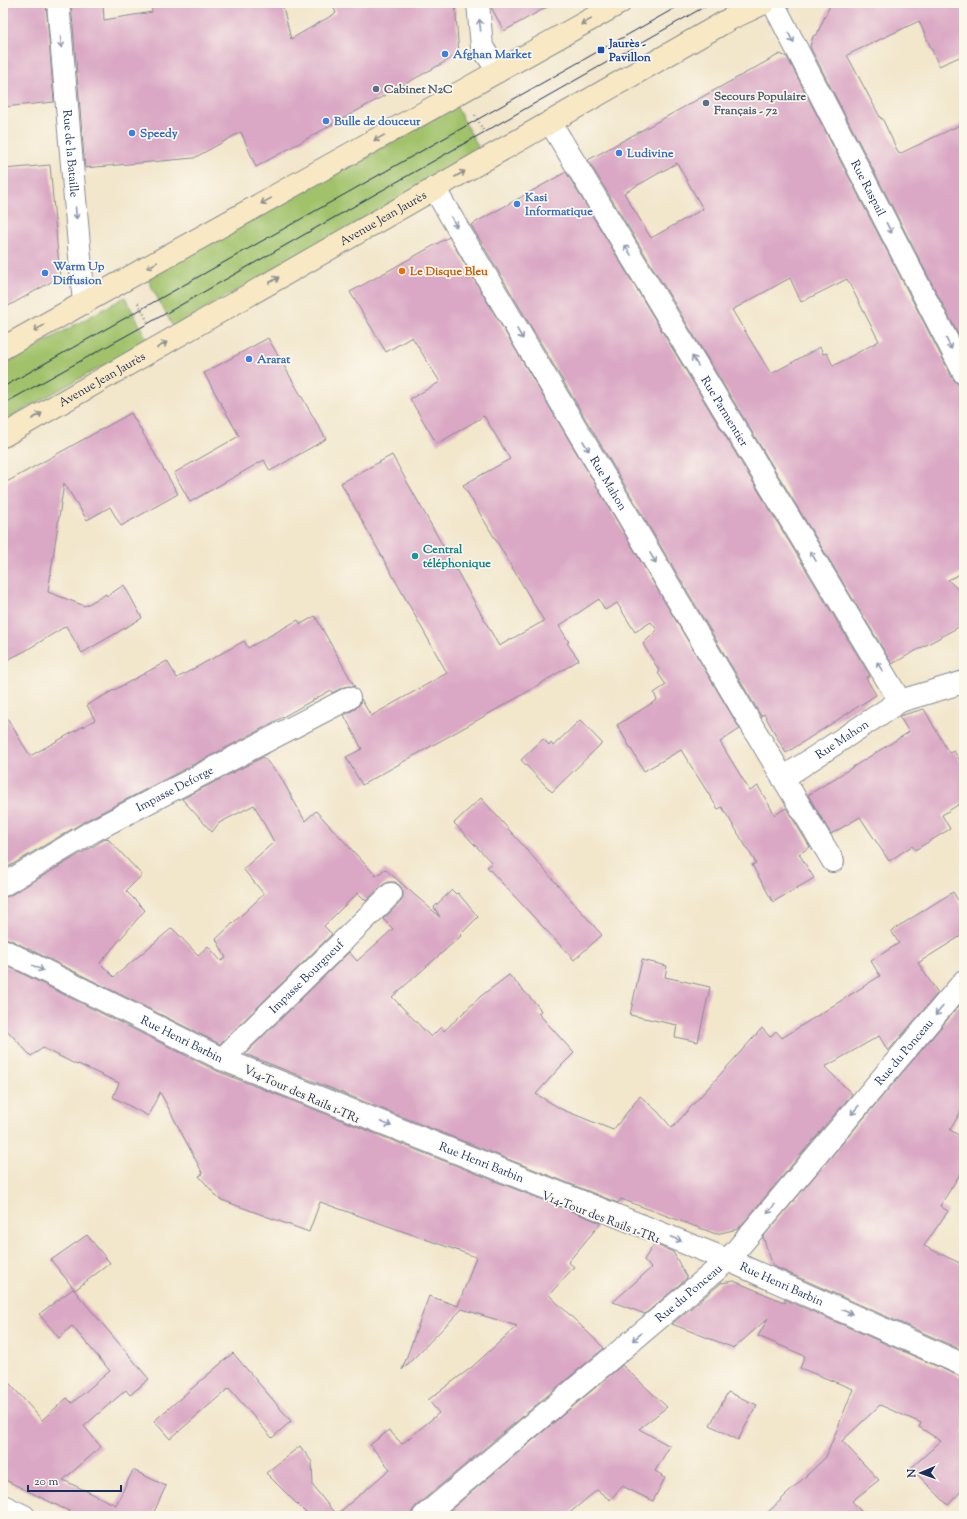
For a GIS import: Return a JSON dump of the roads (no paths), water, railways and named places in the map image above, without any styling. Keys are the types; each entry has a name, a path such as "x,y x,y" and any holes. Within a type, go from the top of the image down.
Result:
{"main road":[{"path":"3,348 620,3"},
{"name":"Avenue Jean Jaurès","path":"3,436 730,19 764,3"}],"street":[{"name":"Rue de la Bataille","path":"58,3 84,303"},
{"path":"478,3 482,47 498,71"},
{"name":"Rue Raspail","path":"773,3 964,373"},
{"name":"Rue Parmentier","path":"550,122 900,701"},
{"name":"Rue Mahon","path":"434,188 833,861"},
{"name":"Rue Mahon","path":"783,778 900,701 964,682"},
{"name":"Impasse Deforge","path":"3,885 94,831 349,698"},
{"name":"Impasse Bourgneuf","path":"222,1059 391,894"},
{"name":"Rue Henri Barbin","path":"3,950 222,1059 728,1260 964,1365"},
{"name":"Rue du Ponceau","path":"424,1516 728,1260 964,981"},
{"path":"3,1506 24,1516"}],"tram line":[{"path":"3,387 684,3"},
{"path":"3,404 149,323 711,3"}],"place":[{"name":"Jaurès - Pavillon","path":"601,50"},
{"name":"Afghan Market","path":"445,54"},
{"name":"Cabinet N2C","path":"376,89"},
{"name":"Secours Populaire Français - 72","path":"706,103"},
{"name":"Bulle de douceur","path":"326,121"},
{"name":"Speedy","path":"132,133"},
{"name":"Ludivine","path":"619,153"},
{"name":"Kasi Informatique","path":"517,204"},
{"name":"Le Disque Bleu","path":"402,271"},
{"name":"Warm Up Diffusion","path":"45,273"},
{"name":"Ararat","path":"249,359"},
{"name":"Central téléphonique","path":"415,556"}]}
